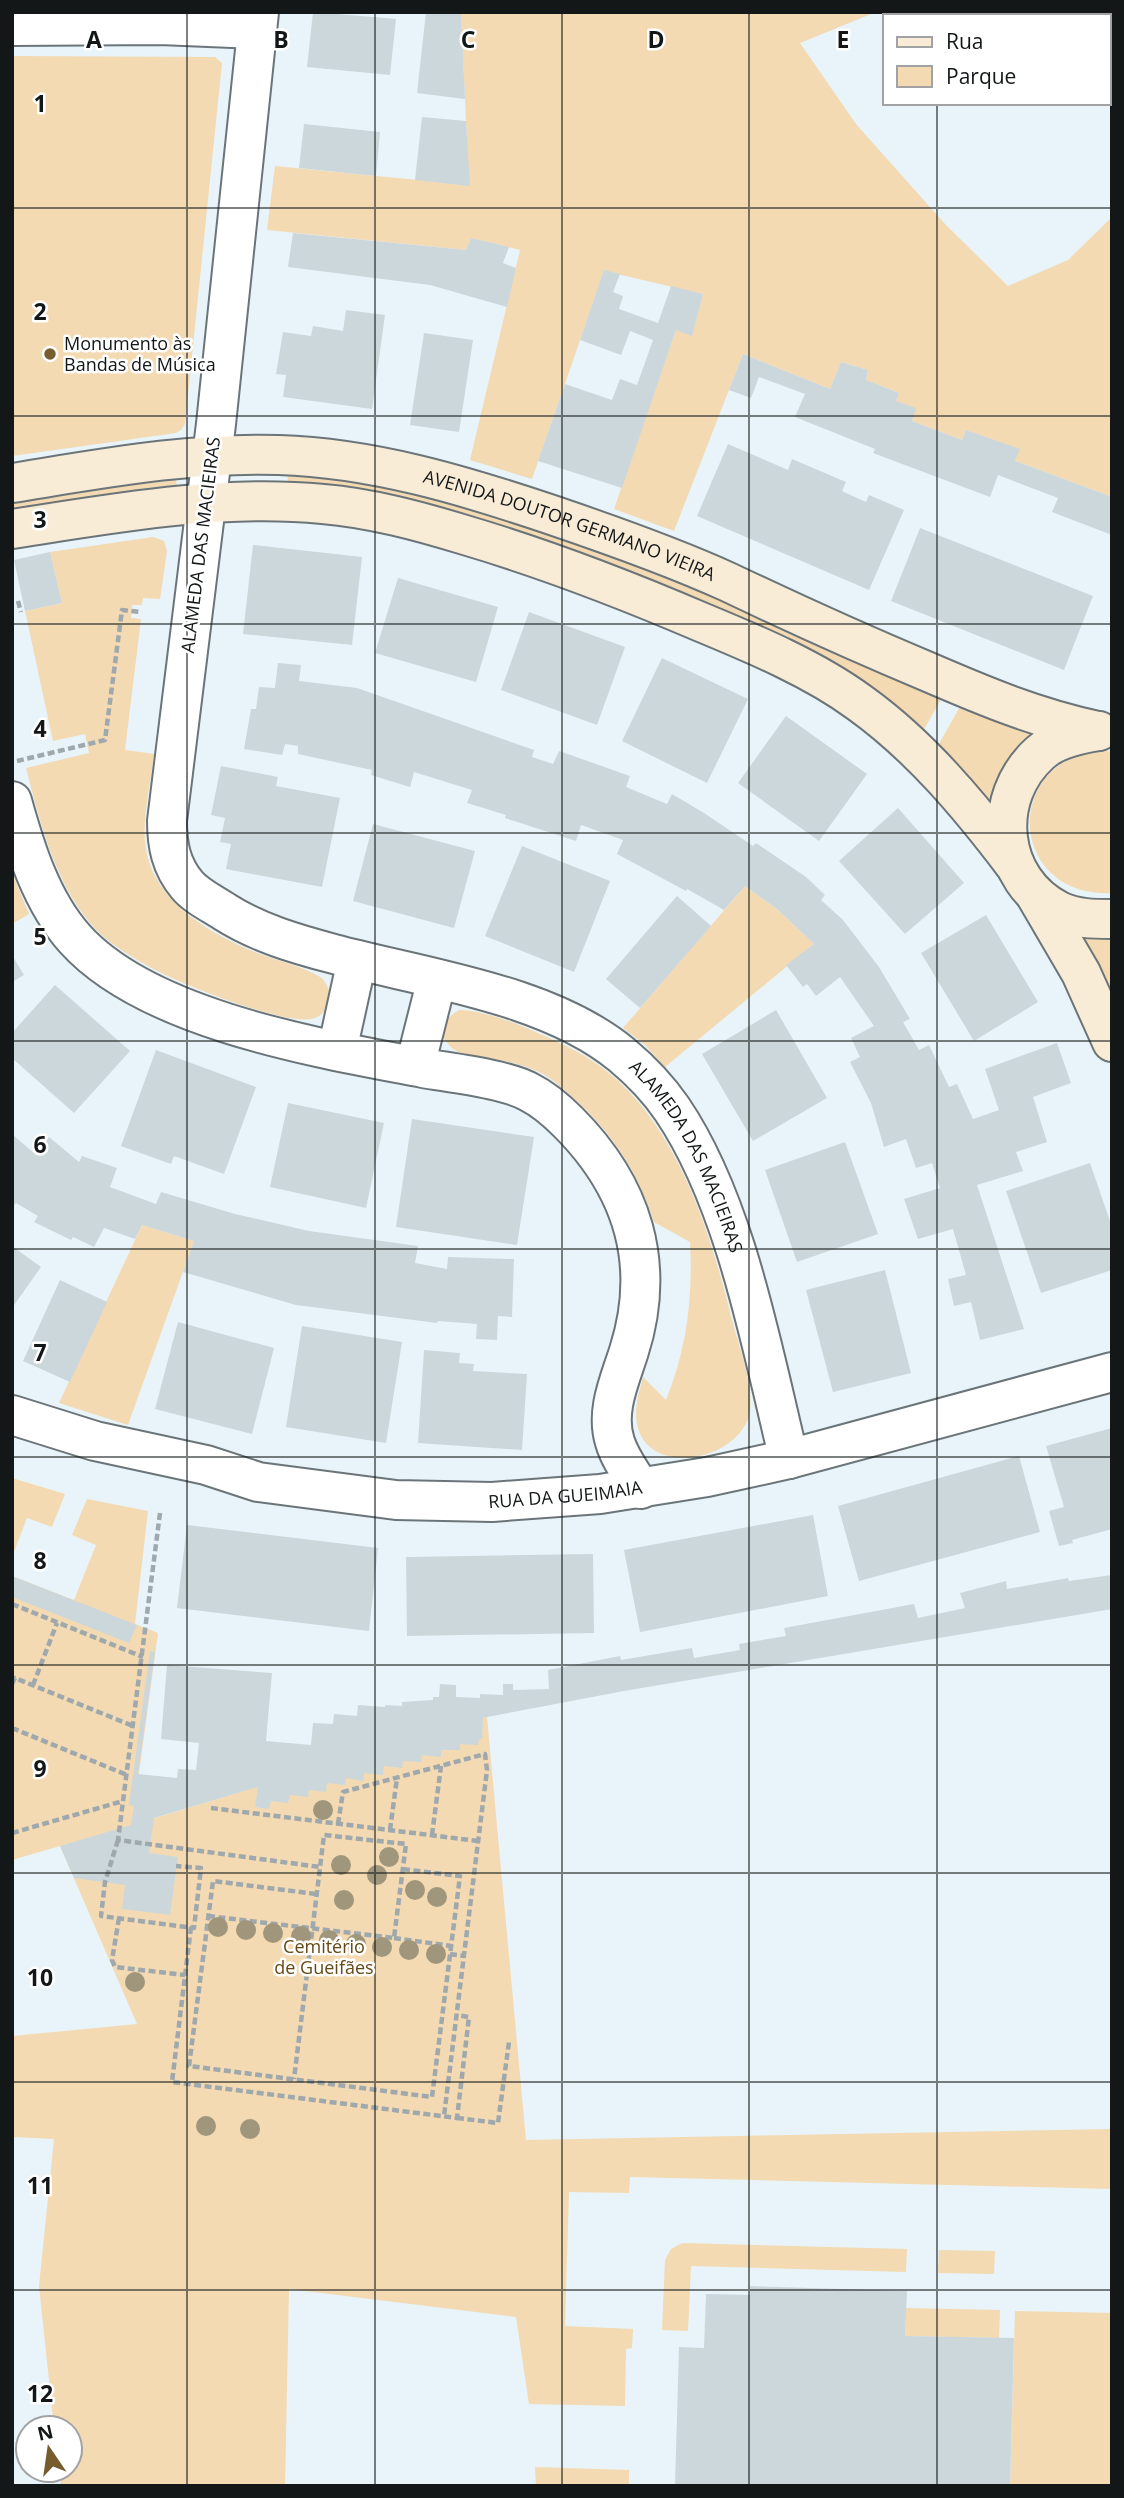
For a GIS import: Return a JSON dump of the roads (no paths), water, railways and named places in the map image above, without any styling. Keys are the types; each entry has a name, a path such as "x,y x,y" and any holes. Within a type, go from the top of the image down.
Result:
{"main road":[{"name":"AVENIDA DOUTOR GERMANO VIEIRA","path":"12,483 99,469 212,456 280,455 394,469 489,494 589,527 673,559 994,701 1032,715 1105,731"},
{"path":"12,529 206,502 324,504 432,525 566,568 647,598 744,640 838,689 873,712 927,762 988,830 1025,879 1081,973 1112,1042"},
{"path":"1105,731 1068,737 1041,752 1021,775 1009,803 1006,834 1025,879 1060,911 1088,919 1112,919"}],"street":[{"path":"12,26 160,25 258,20"},
{"name":"ALAMEDA DAS MACIEIRAS","path":"258,20 212,456 167,821 170,856 187,886 236,919 285,939 538,1009 600,1039 622,1055 672,1108 704,1167 729,1231 789,1459"},
{"path":"12,801 20,831 52,909 75,939 93,956 138,986 197,1014 337,1051 513,1085 534,1094 567,1121 605,1166 619,1190 634,1226 639,1252 639,1300 630,1350 613,1406 612,1422 619,1452 641,1489"},
{"path":"337,1051 358,960"},
{"path":"415,1066 437,979"},
{"name":"RUA DA GUEIMAIA","path":"12,1415 95,1441 206,1465 258,1482 396,1500 492,1503 570,1498 641,1489 789,1459 1112,1372"}],"place":[{"name":"Monumento às Bandas de Música","path":"50,354"}],"park label":[{"name":"Cemitério de Gueifães","path":"324,1958"}]}
